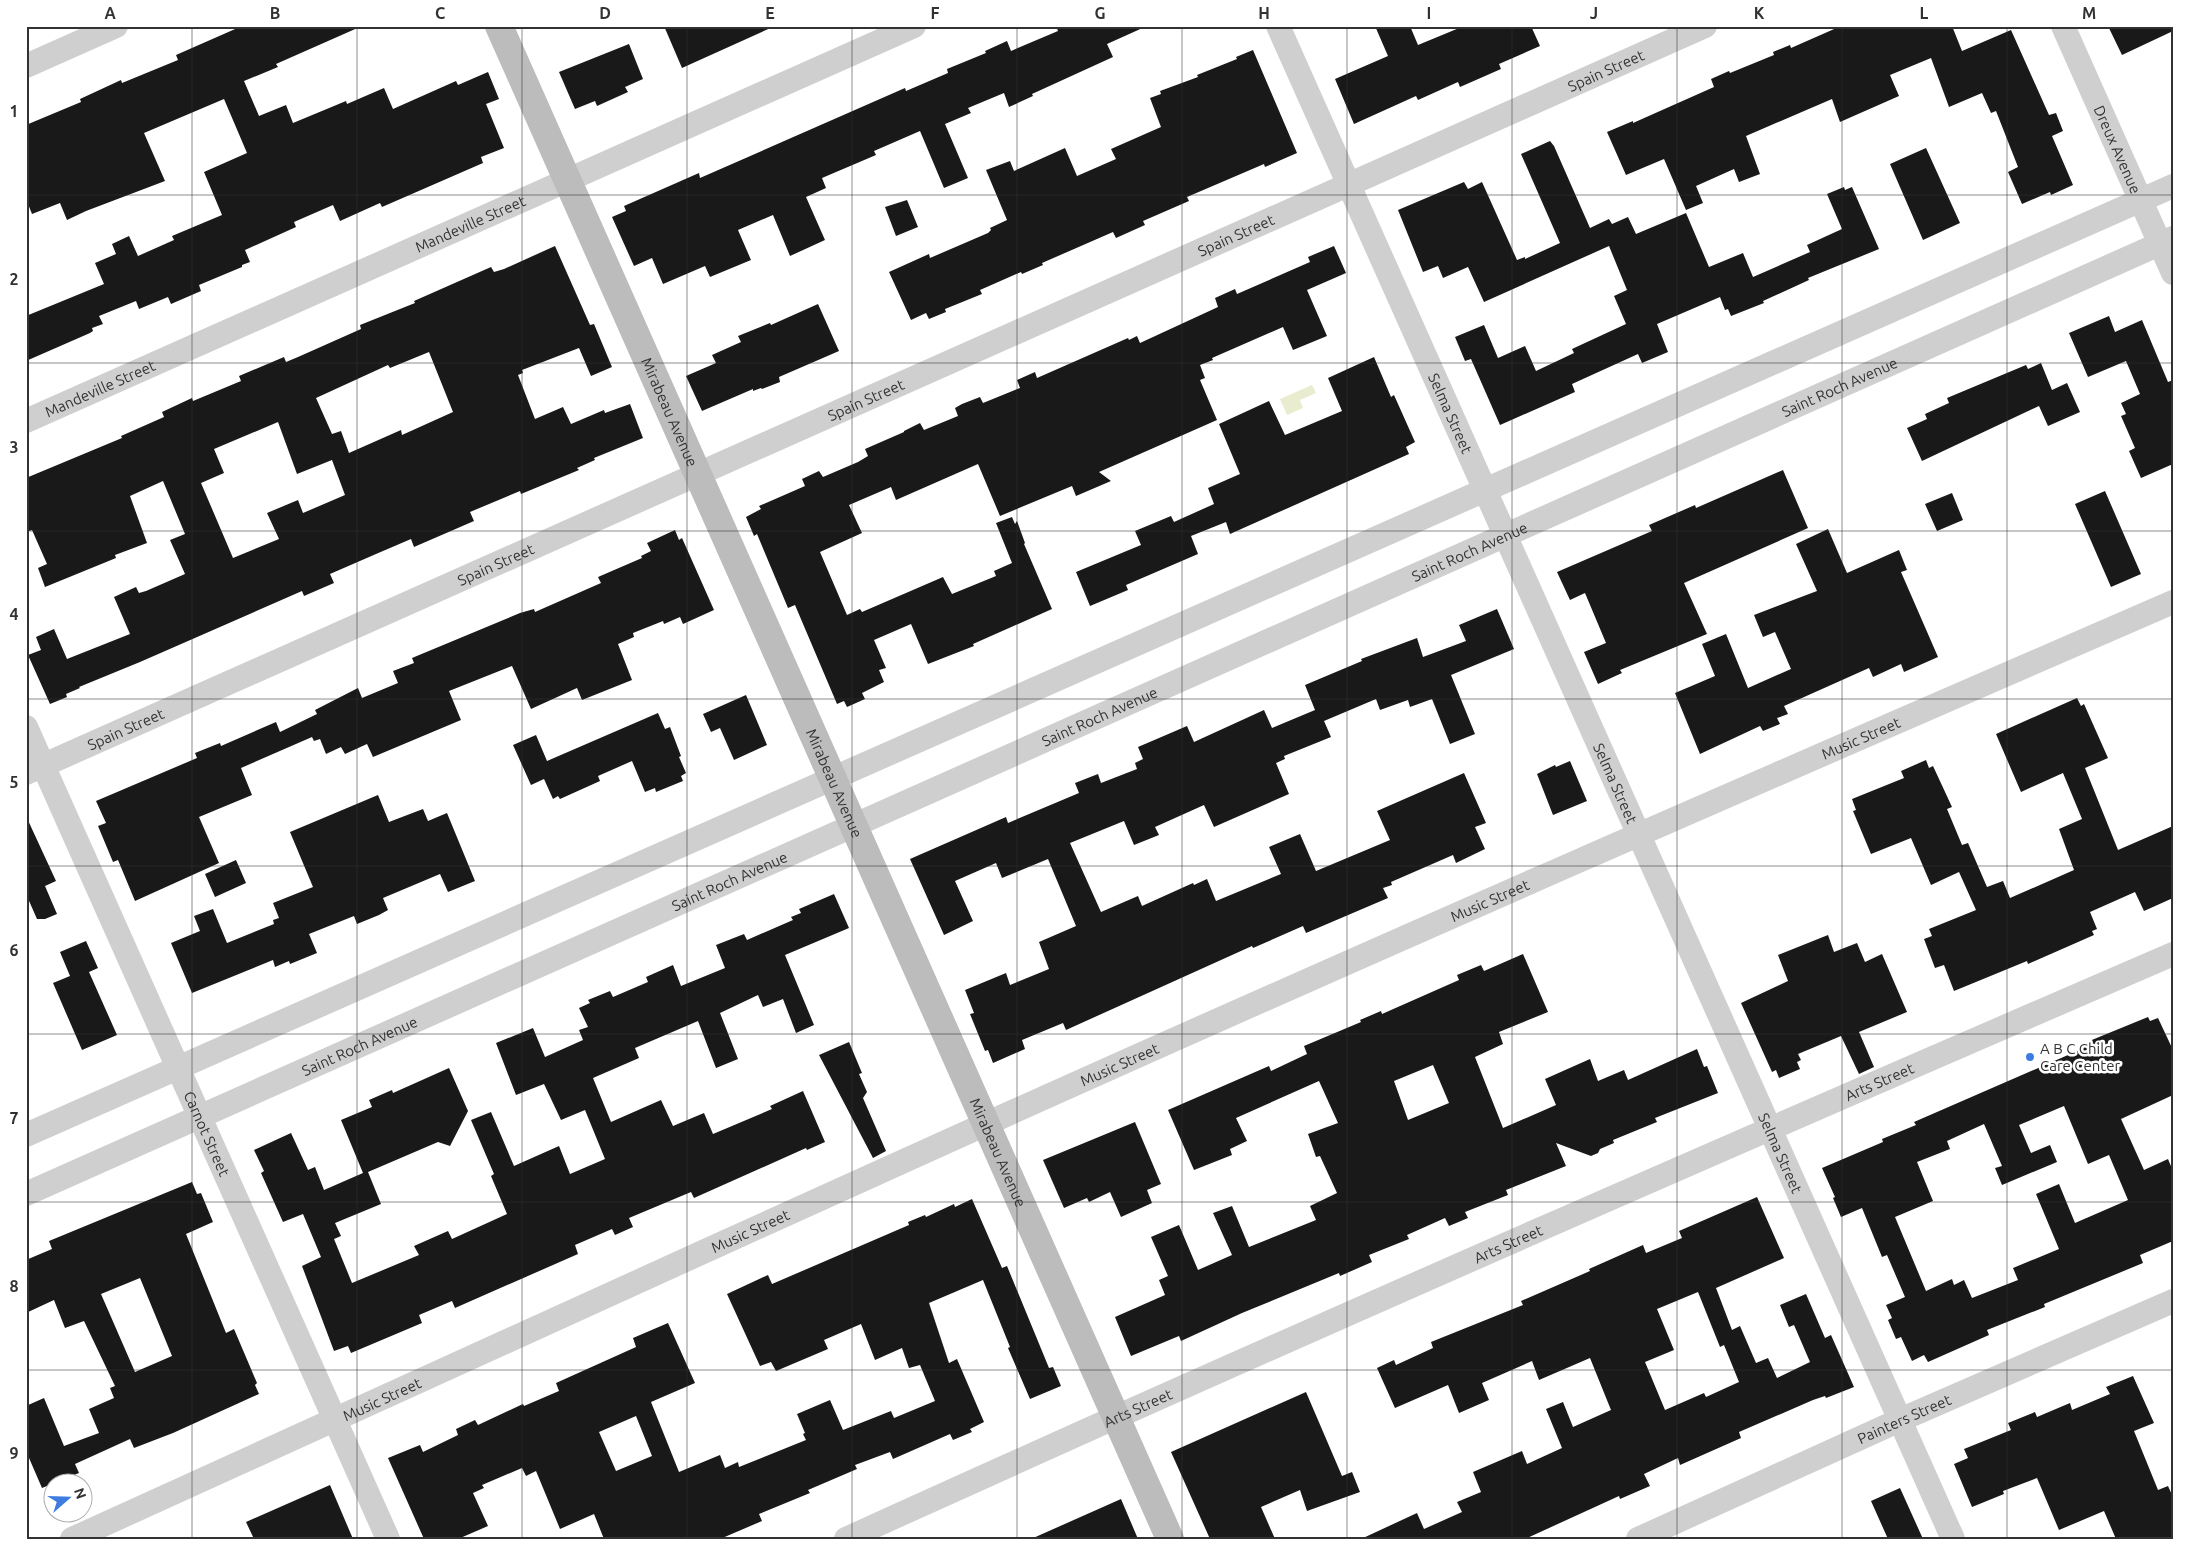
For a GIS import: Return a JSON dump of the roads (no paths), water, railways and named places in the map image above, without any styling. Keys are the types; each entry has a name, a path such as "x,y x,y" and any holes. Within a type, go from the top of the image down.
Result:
{"street":[{"path":"26,66 116,26"},
{"name":"Mirabeau Avenue","path":"499,26 1170,1539"},
{"name":"Mandeville Street","path":"26,421 914,26"},
{"name":"Selma Street","path":"1278,26 1953,1539"},
{"name":"Spain Street","path":"35,769 1705,26"},
{"name":"Dreux Avenue","path":"2063,26 2140,200 2166,241 2173,273"},
{"path":"26,1135 2173,186"},
{"name":"Saint Roch Avenue","path":"26,1194 2166,241"},
{"name":"Music Street","path":"72,1539 335,1422 986,1124 1639,834 2173,602"},
{"name":"Carnot Street","path":"26,727 35,769 178,1068 388,1539"},
{"name":"Arts Street","path":"846,1539 1115,1416 1770,1128 2173,954"},
{"name":"Painters Street","path":"1638,1539 1900,1420 2173,1301"}],"place":[{"name":"A B C Child Care Center","path":"2030,1057"}]}
